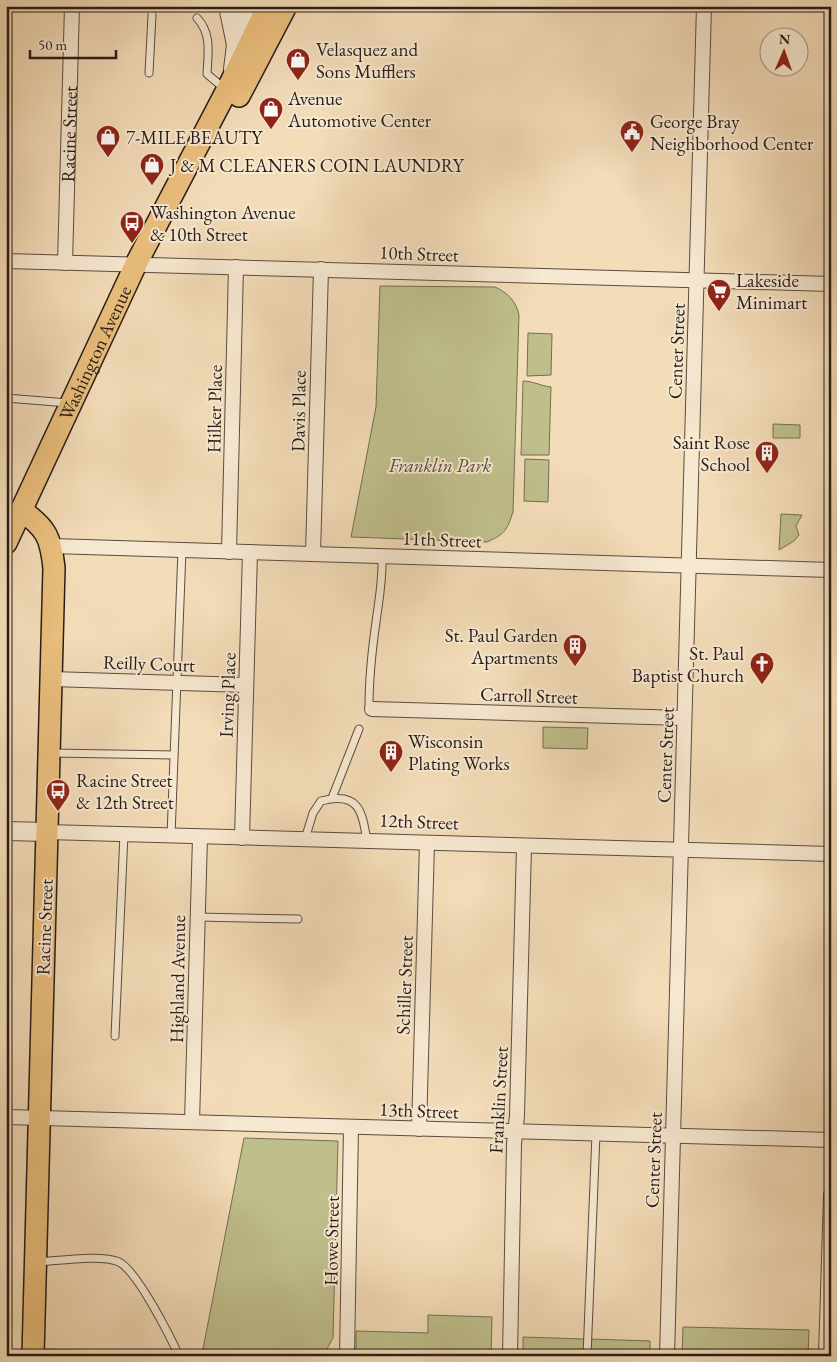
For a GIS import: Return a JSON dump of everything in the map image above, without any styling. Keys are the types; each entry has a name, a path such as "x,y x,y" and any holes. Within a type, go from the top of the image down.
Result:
{"main road":[{"name":"Washington Avenue","path":"6,544 136,264 227,90 268,6"},
{"name":"Washington Avenue","path":"189,164 211,146 286,6"},
{"name":"Racine Street","path":"22,511 44,529 52,546 54,568 32,1356"}],"street":[{"name":"Racine Street","path":"65,263 72,6"},
{"path":"227,90 236,45 228,6"},
{"path":"244,6 252,39"},
{"name":"Center Street","path":"667,1356 704,6"},
{"name":"10th Street","path":"6,261 831,284"},
{"name":"Hilker Place","path":"229,552 236,267"},
{"name":"Davis Place","path":"313,554 321,269"},
{"name":"11th Street","path":"52,546 831,570"},
{"name":"Irving Place","path":"242,838 250,552"},
{"name":"Reilly Court","path":"51,679 246,685"},
{"name":"Carroll Street","path":"372,709 684,718"},
{"name":"12th Street","path":"6,831 831,854"},
{"name":"Highland Avenue","path":"192,1122 200,836"},
{"name":"Schiller Street","path":"419,1128 427,843"},
{"name":"Franklin Street","path":"510,1356 524,846"},
{"name":"13th Street","path":"6,1117 831,1140"},
{"name":"Howe Street","path":"347,1356 352,1127"},
{"path":"826,1356 831,1195"}],"lane":[{"path":"149,73 152,15"},
{"path":"196,18 206,27 208,50 206,74 227,90"},
{"path":"6,398 56,400 72,404"},
{"path":"172,836 182,550"},
{"path":"372,709 369,707 371,663 382,585 382,556"},
{"path":"332,798 359,729"},
{"path":"49,753 174,756"},
{"path":"305,840 314,813 321,801 332,798 353,803 360,810 367,841"},
{"path":"115,1036 124,834"},
{"path":"197,917 298,919"},
{"path":"587,1356 596,1134"},
{"path":"35,1262 98,1259 118,1262 130,1270 172,1341 178,1356"}],"green space":[{"name":"Franklin Park","path":"380,286 495,287 508,295 516,306 519,315 513,512 504,531 487,542 351,537 376,407"},
{"path":"528,333 552,334 551,375 527,376"},
{"path":"523,381 551,387 549,455 521,455"},
{"path":"773,424 800,425 800,438 773,438"},
{"path":"525,459 549,460 548,502 524,501"},
{"path":"781,514 802,515 796,526 799,535 794,541 779,550"},
{"path":"543,727 588,728 587,749 543,748"},
{"path":"244,1138 338,1141 333,1338 323,1356 190,1356 202,1354"},
{"path":"428,1315 492,1317 491,1356 356,1356 356,1331 428,1333"},
{"path":"683,1327 809,1330 808,1356 682,1356"},
{"path":"523,1337 584,1339 584,1356 523,1356"},
{"path":"590,1339 650,1341 650,1356 589,1356"},
{"path":"46,1349 158,1353 162,1356 45,1356"}],"place":[{"name":"Velasquez and Sons Mufflers","path":"298,81"},
{"name":"Avenue Automotive Center","path":"271,130"},
{"name":"George Bray Neighborhood Center","path":"632,153"},
{"name":"7-MILE BEAUTY","path":"108,158"},
{"name":"J & M CLEANERS COIN LAUNDRY","path":"152,186"},
{"name":"Washington Avenue & 10th Street","path":"132,244"},
{"name":"Lakeside Minimart","path":"719,312"},
{"name":"Saint Rose School","path":"767,474"},
{"name":"St. Paul Garden Apartments","path":"575,667"},
{"name":"St. Paul Baptist Church","path":"762,685"},
{"name":"Wisconsin Plating Works","path":"391,773"},
{"name":"Racine Street & 12th Street","path":"58,812"}]}
